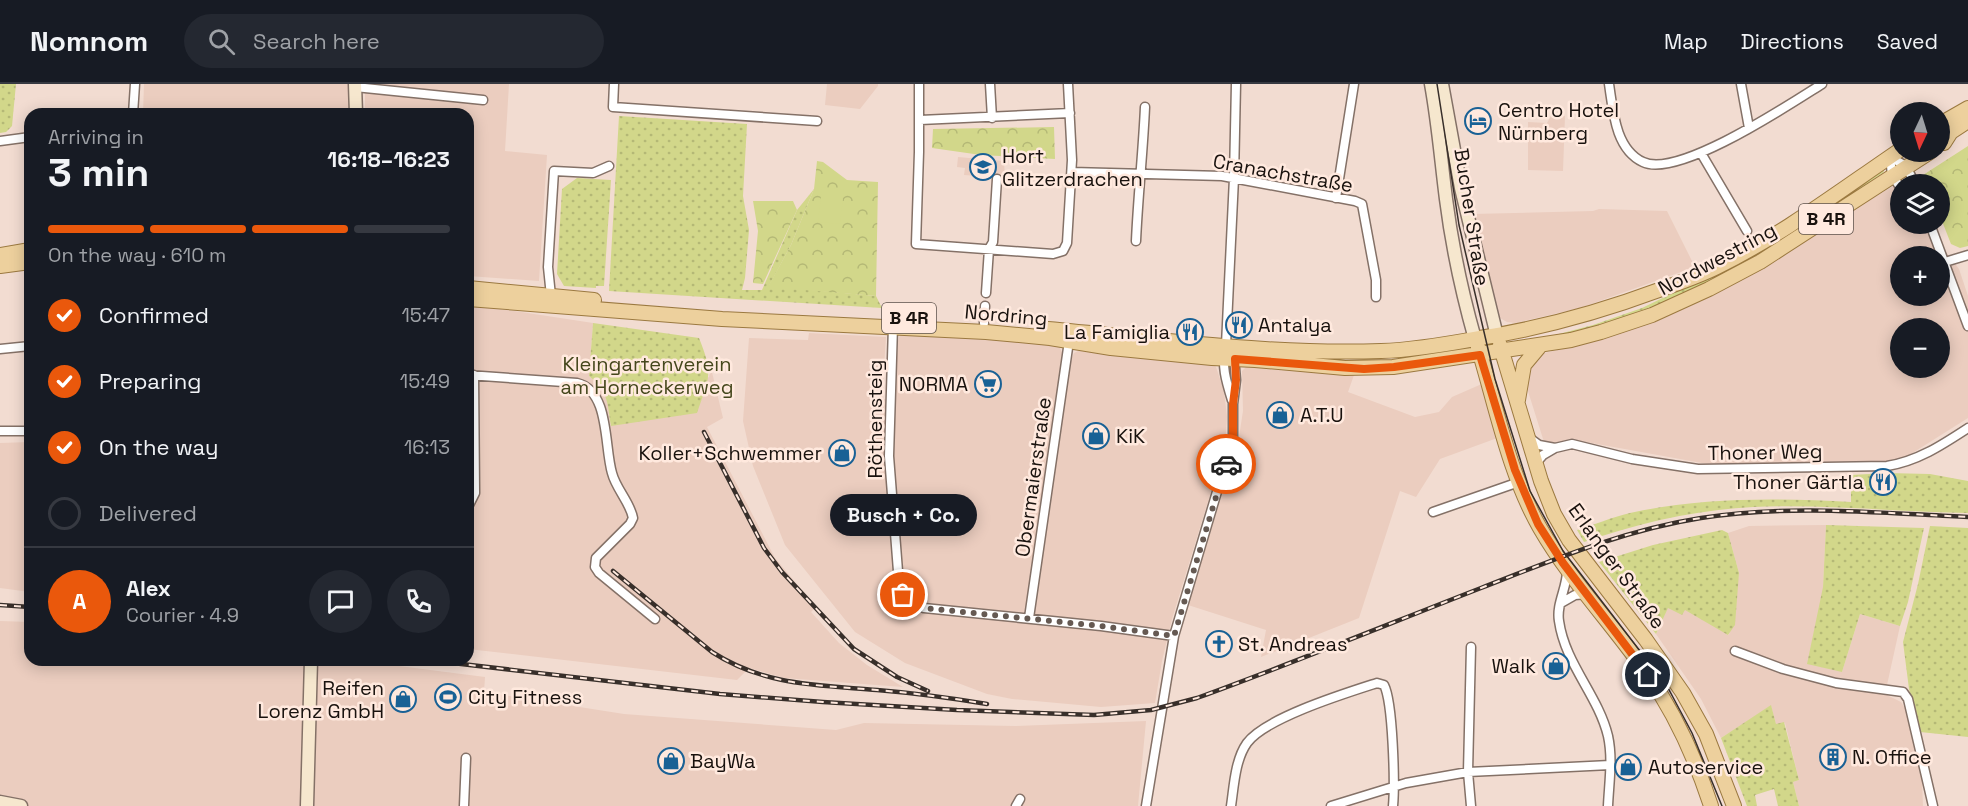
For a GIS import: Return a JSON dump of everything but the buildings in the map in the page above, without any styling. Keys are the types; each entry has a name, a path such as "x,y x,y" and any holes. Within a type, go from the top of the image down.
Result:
{"main road":[{"name":"Bucher Straße","path":"1431,84 1441,142 1452,237 1480,355"},
{"name":"Bucher Straße","path":"1442,84 1461,188 1497,336"},
{"path":"355,86 356,108"},
{"path":"1950,118 1968,108"},
{"path":"1950,133 1968,121"},
{"path":"1950,140 1968,130"},
{"name":"Nordwestring","path":"1497,336 1592,314 1712,270 1762,241 1890,156"},
{"name":"Nordwestring","path":"1894,174 1913,162"},
{"name":"Nordwestring","path":"1502,352 1582,337 1620,326 1710,289 1784,247 1890,176"},
{"path":"0,255 24,251"},
{"path":"0,266 24,263"},
{"name":"Nordring","path":"474,289 700,308 984,323 1226,345 1323,350 1378,351 1497,336"},
{"name":"Nordring","path":"474,300 722,319 986,332 1112,348 1364,369 1502,352"},
{"name":"Erlanger Straße","path":"1497,336 1547,499 1565,534 1683,693 1706,734 1734,806"},
{"path":"1517,405 1524,365 1540,346"},
{"name":"Erlanger Straße","path":"1480,355 1519,482 1538,524 1567,568 1648,675 1666,704 1686,741 1711,806"},
{"path":"307,806 311,666"},
{"path":"0,802 21,806"}],"street":[{"path":"133,108 135,84"},
{"path":"614,84 613,107 816,121"},
{"path":"919,84 916,244 1053,254 1063,251 1067,243 1072,172 1068,84"},
{"path":"990,84 992,118"},
{"path":"1146,806 1174,636 1231,448 1234,425 1233,404 1236,380 1226,345 1236,84"},
{"path":"1336,198 1354,84"},
{"path":"1609,84 1613,113 1622,140 1631,153 1642,162 1662,165 1701,153 1749,128 1822,84"},
{"path":"1741,84 1749,128"},
{"path":"355,86 483,100"},
{"path":"1136,241 1145,107"},
{"path":"920,120 1070,113"},
{"path":"0,141 24,138"},
{"path":"1701,153 1747,231"},
{"path":"1903,162 1910,174"},
{"path":"551,296 548,267 554,171 593,173 609,166"},
{"name":"Cranachstraße","path":"1072,172 1234,178 1362,204 1376,280 1376,297"},
{"path":"986,293 989,249 993,242 997,179"},
{"path":"1950,261 1968,255"},
{"path":"1950,274 1968,326"},
{"path":"984,323 985,306"},
{"name":"Röthensteig","path":"893,326 889,456 900,589 908,602 916,606 1174,636"},
{"name":"Obermaierstraße","path":"1029,618 1069,341"},
{"path":"0,349 24,347"},
{"path":"1229,359 1224,371 1233,404"},
{"path":"474,375 577,383 588,387 597,397 612,474 633,518 630,524 596,558 595,567 599,573 655,619"},
{"name":"Thoner Weg","path":"1527,435 1539,445 1555,448 1564,445 1581,445 1632,459 1705,470 1902,464 1932,451 1968,428"},
{"path":"0,431 24,432"},
{"path":"1535,464 1543,455 1555,448"},
{"path":"474,463 474,494"},
{"path":"1433,512 1519,482"},
{"path":"1567,568 1566,586 1558,621 1564,645 1607,734 1610,765 1608,806"},
{"path":"1561,603 1575,596 1588,594"},
{"path":"1471,647 1468,772 1471,806"},
{"path":"1735,651 1783,669 1836,683 1903,692 1908,699 1933,806"},
{"path":"1231,806 1240,759 1248,742 1255,735 1297,712 1377,683 1384,685 1388,692 1394,806"},
{"path":"464,806 466,758"},
{"path":"1331,806 1406,783 1468,772 1610,765"}],"shaded area":[{"path":"144,84 350,84 350,108 143,108"},
{"path":"365,84 509,84 505,151 547,155 539,281 474,276 474,108 365,108"},
{"path":"827,84 878,84 878,86 860,109 825,105"},
{"path":"1551,116 1565,116 1563,171 1528,170 1528,122 1547,123"},
{"name":"Hort Glitzerdrachen","path":"958,157 1004,161 1005,178 964,175 965,168 957,167"},
{"path":"1890,188 1890,234 1932,234 1941,246 1890,246 1890,306 1950,306 1950,257 1959,269 1968,296 1968,418 1895,464 1724,467 1575,440 1556,444 1544,442 1527,388 1527,373 1536,358 1544,353 1571,347 1703,298"},
{"path":"1599,209 1667,211 1695,267 1580,308 1515,323 1500,318 1472,214"},
{"path":"474,305 593,323 589,376 603,388 611,426 709,377 711,368 723,418 707,427 775,558 816,607 811,612 839,643 867,665 903,687 784,678 749,668 737,680 474,650"},
{"path":"905,332 961,335 1059,346 1063,354 1062,413 1071,360 1074,353 1080,350 1214,364 1224,391 1227,417 1225,446 1172,619 1155,703 1101,707 1012,699 987,694 905,663 855,632 785,545 753,466 743,421 749,338 808,340 809,333 886,337 882,398 893,403 898,341 900,335"},
{"path":"1257,365 1354,375 1348,392 1415,417 1439,412 1452,397 1484,383 1500,437 1440,459 1416,497 1400,491 1359,618 1261,657 1266,630 1188,605 1238,443 1243,411 1242,371 1247,366"},
{"path":"24,442 24,591 0,588 0,443"},
{"path":"1826,525 1823,587 1842,672 1860,614 1900,626 1885,694 1901,702 1920,732 1923,806 1799,806 1793,782 1799,780 1785,723 1776,724 1771,706 1721,738 1701,699 1656,634 1668,607 1685,609 1729,635 1739,573 1728,533 1749,526"},
{"path":"0,621 24,622 24,666 399,666 485,677 484,692 624,714 836,730 864,723 1015,726 1146,721 1138,806 21,806 0,802"}],"green space":[{"path":"0,84 16,84 12,126 6,132 0,133"},
{"path":"619,116 747,124 743,196 749,230 742,290 762,290 797,210 814,189 791,245 769,286 876,296 882,308 609,291"},
{"path":"1054,127 1055,159 981,155 932,148 933,129"},
{"path":"1968,146 1968,246 1960,248 1951,244 1947,234 1950,234 1950,174 1925,174 1943,162 1950,162 1950,158"},
{"path":"817,161 823,162 847,180 878,182 876,296 768,287 791,245 814,189"},
{"path":"1883,170 1884,172 1794,232 1725,273 1630,315 1555,337 1555,335 1642,308 1683,288"},
{"path":"577,178 611,180 604,286 596,286 596,288 564,286 557,274 562,189"},
{"path":"822,187 844,190 840,224 818,222"},
{"path":"753,201 793,201 797,210 763,284 753,283 758,231"},
{"name":"Kleingartenverein am Horneckerweg","path":"593,323 699,338 707,360 708,376 697,413 611,426 604,393 589,376"},
{"path":"1930,474 1968,481 1968,513 1753,507 1667,518 1584,542 1577,530 1630,513 1712,501 1851,502 1851,475"},
{"path":"1826,525 1924,528 1908,602 1900,626 1860,614 1842,672 1807,664 1823,587"},
{"path":"1930,526 1968,528 1968,737 1920,732 1909,689 1903,642"},
{"path":"1722,530 1728,533 1739,573 1735,625 1728,635 1685,610 1682,615 1668,608 1656,634 1599,562 1653,545"},
{"path":"1771,705 1776,724 1784,722 1799,780 1793,782 1799,806 1778,806 1774,789 1755,795 1757,806 1747,806 1721,738"}],"tram line":[{"path":"1437,84 1459,225 1495,379 1530,491 1563,551 1667,686 1692,733 1722,806"}],"railway":[{"path":"704,432 764,548 782,572 854,649 897,677 928,691"},
{"path":"474,665 720,694 823,702 1094,715 1151,710 1197,698 1233,685 1562,557 1617,538 1672,523 1734,514 1801,510 1968,517"},
{"path":"613,571 712,652 752,672 812,685 905,693 987,704"},
{"path":"0,605 24,607"}],"way so far":[{"path":"903,595 908,602 924,608 1101,626 1174,636 1182,603 1226,464"}],"place":[{"name":"Centro Hotel Nürnberg","path":"1478,121"},
{"name":"Hort Glitzerdrachen","path":"983,167"},
{"name":"Antalya","path":"1239,325"},
{"name":"La Famiglia","path":"1190,332"},
{"name":"NORMA","path":"988,384"},
{"name":"A.T.U","path":"1280,415"},
{"name":"KiK","path":"1096,436"},
{"name":"Koller+Schwemmer","path":"842,453"},
{"name":"Thoner Gärtla","path":"1883,482"},
{"name":"Busch + Co.","path":"903,595"},
{"name":"St. Andreas","path":"1219,644"},
{"name":"Walk","path":"1556,666"},
{"name":"City Fitness","path":"448,697"},
{"name":"Reifen Lorenz GmbH","path":"403,699"},
{"name":"N. Office","path":"1833,757"},
{"name":"BayWa","path":"671,761"},
{"name":"Autoservice","path":"1628,767"}],"route":[{"path":"1226,464 1233,438 1235,359 1364,369 1480,355 1515,470 1538,524 1563,563 1648,675"}]}
